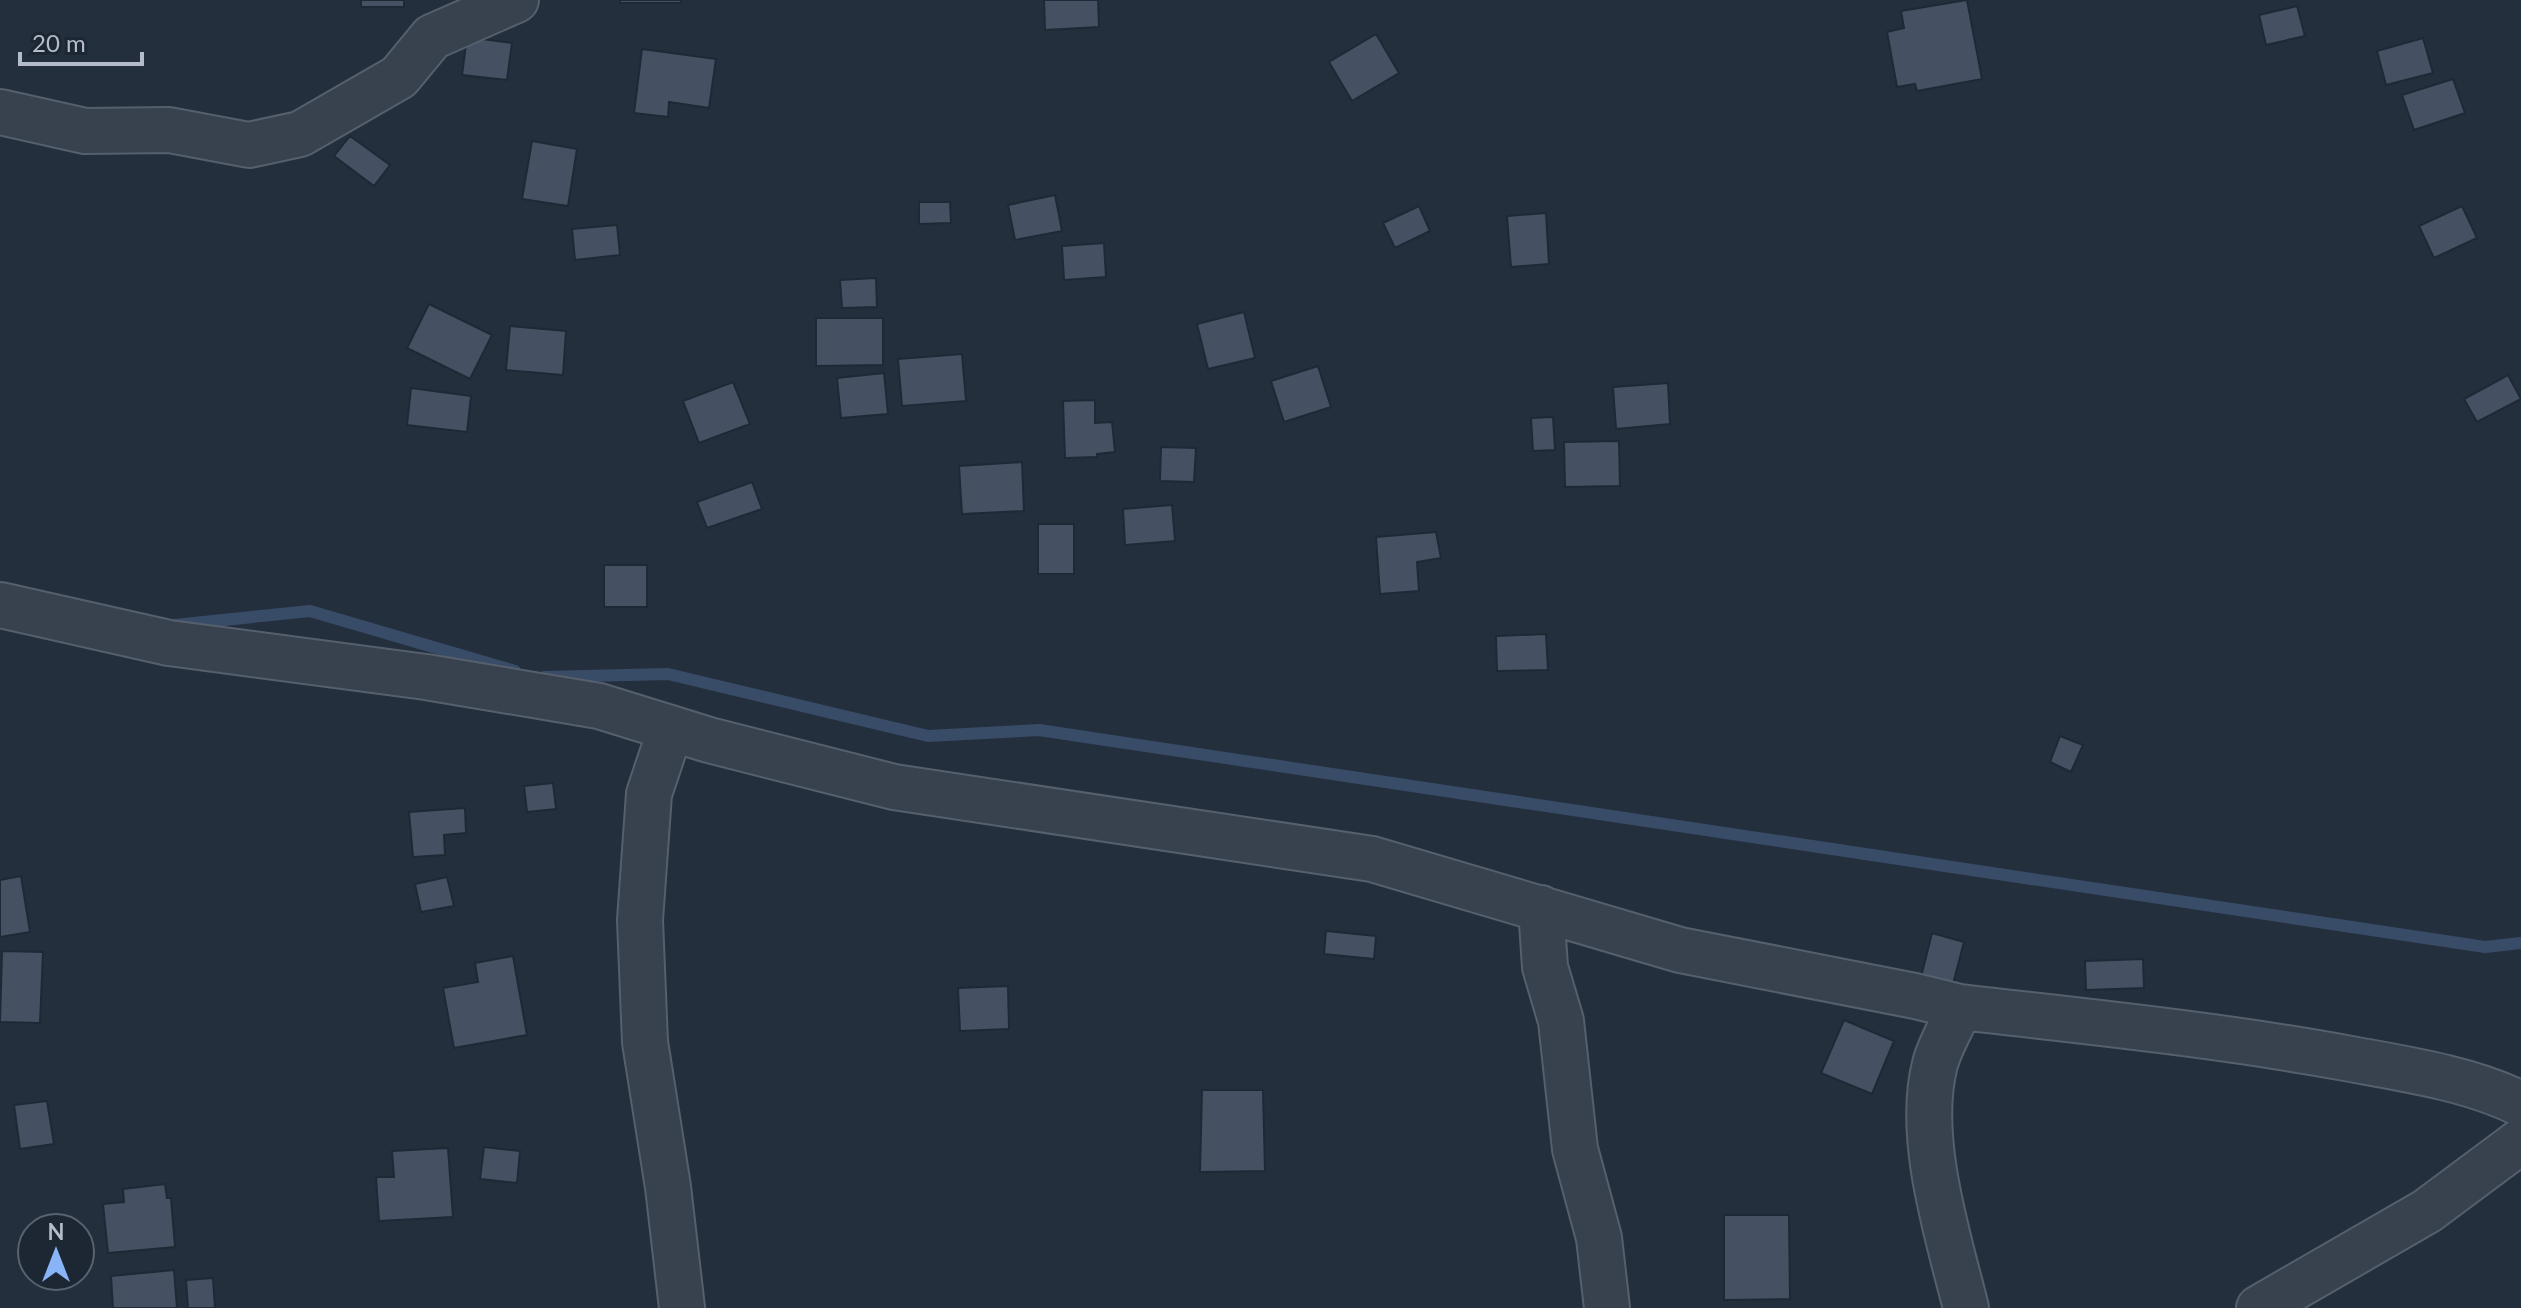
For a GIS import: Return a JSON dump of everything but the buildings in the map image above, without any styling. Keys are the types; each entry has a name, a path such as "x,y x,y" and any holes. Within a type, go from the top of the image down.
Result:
{"street":[{"path":"0,112 85,131 169,130 249,145 300,134 399,77 432,37 516,0"},
{"path":"0,605 169,643 426,677 599,706 894,787 1372,859 1680,950 1960,1007 2260,1042 2402,1069 2502,1094 2521,1104"},
{"path":"671,728 649,794 640,920 645,1042 668,1187 682,1308"},
{"path":"1541,908 1545,967 1561,1021 1575,1149 1599,1238 1607,1308"},
{"path":"1960,1007 1935,1063 1928,1113 1940,1204 1966,1308"},
{"path":"2259,1308 2427,1211 2521,1141"}],"waterway":[{"path":"175,625 310,611 515,671"},
{"path":"544,677 668,674 928,736 1039,730 2485,947 2521,943"}]}
